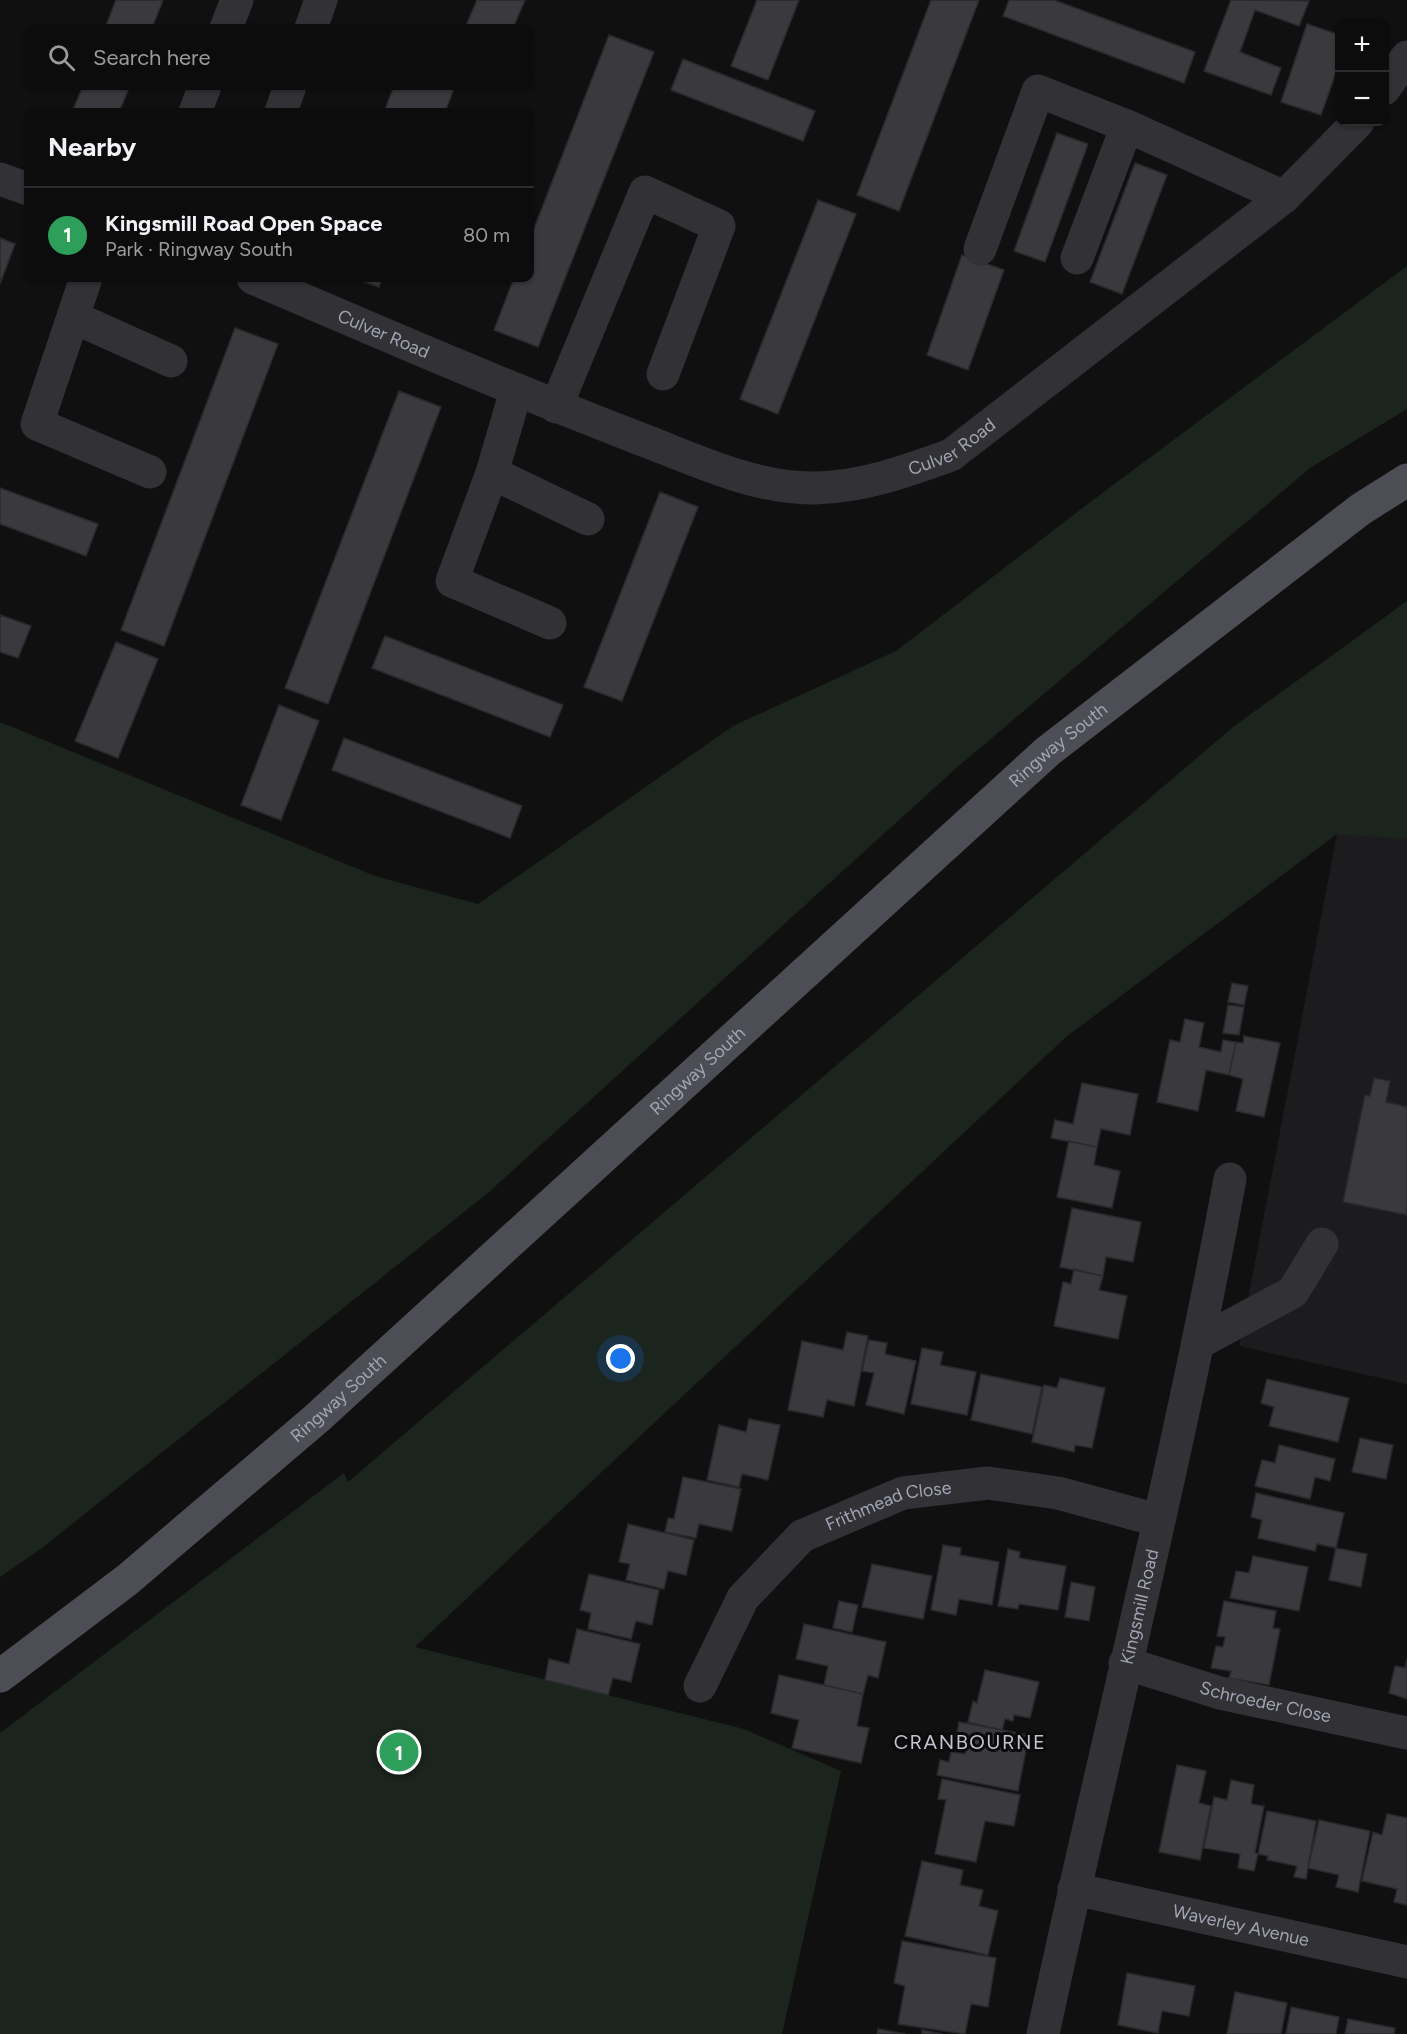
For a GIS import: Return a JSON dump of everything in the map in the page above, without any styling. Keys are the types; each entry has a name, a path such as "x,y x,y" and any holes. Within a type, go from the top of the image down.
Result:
{"main road":[{"name":"Ringway South","path":"0,1677 127,1580 316,1419 1048,751 1361,508 1407,480"}],"street":[{"path":"228,24 237,0"},
{"path":"312,24 321,0"},
{"path":"1389,82 1407,57"},
{"path":"197,108 203,90"},
{"path":"282,108 288,90"},
{"path":"980,249 1038,91 1126,126 1284,197"},
{"path":"1077,258 1126,126"},
{"name":"Culver Road","path":"262,282 516,391 722,470 768,483 815,488 890,478 951,455 1284,197 1354,126"},
{"path":"0,179 24,188"},
{"path":"556,407 645,192 719,226 663,374"},
{"path":"85,282 37,424 150,472"},
{"path":"73,317 171,360"},
{"path":"516,391 492,473 452,581 550,623"},
{"path":"492,473 588,519"},
{"name":"Kingsmill Road","path":"1043,2034 1157,1520 1200,1342 1230,1179"},
{"path":"1200,1342 1293,1293 1322,1244"},
{"name":"Frithmead Close","path":"700,1686 743,1598 802,1536 903,1492 988,1483 1059,1492 1157,1520"},
{"name":"Schroeder Close","path":"1125,1663 1220,1693 1407,1733"},
{"name":"Waverley Avenue","path":"1074,1889 1407,1962"}],"shaded area":[{"path":"1407,266 1407,409 1310,468 953,771 489,1192 42,1548 0,1577 0,722 375,876 478,904 733,726 896,651 1093,500"},
{"path":"1407,601 1407,839 1337,834 1066,1037 415,1647 744,1729 841,1771 782,2034 0,2034 0,1733 344,1473 348,1482 1233,727"},
{"path":"1407,789 1407,1384 1239,1346 1337,834"}],"building":[{"path":"116,0 163,0 154,24 107,24"},
{"path":"477,0 525,0 515,24 467,24"},
{"path":"757,0 799,0 768,80 731,66"},
{"path":"931,0 979,0 899,211 857,195"},
{"path":"1009,0 1054,0 1195,52 1184,83 1003,16"},
{"path":"1231,0 1309,1 1299,26 1255,10 1240,52 1281,68 1271,95 1204,71"},
{"path":"1307,24 1335,33 1335,75 1321,115 1281,102"},
{"path":"609,35 654,52 538,347 494,330 512,282 534,282 534,229"},
{"path":"683,59 815,111 803,141 671,90"},
{"path":"81,90 128,90 121,108 74,108"},
{"path":"392,90 453,90 447,108 386,108"},
{"path":"1057,133 1088,144 1045,262 1014,251"},
{"path":"1135,163 1167,175 1122,294 1090,282"},
{"path":"818,200 856,214 778,414 740,399"},
{"path":"0,238 15,244 0,284"},
{"path":"962,255 1004,270 968,370 927,355"},
{"path":"365,282 381,282 379,287"},
{"path":"235,328 278,344 164,646 121,630"},
{"path":"399,391 441,407 328,704 285,688"},
{"path":"0,488 98,524 86,556 0,524"},
{"path":"660,492 698,507 622,701 584,687"},
{"path":"0,615 31,626 18,658 0,652"},
{"path":"385,636 563,705 550,737 372,668"},
{"path":"116,642 158,659 118,758 75,741"},
{"path":"279,705 319,721 281,820 241,805"},
{"path":"344,738 522,806 510,838 332,770"},
{"path":"1232,983 1248,986 1244,1005 1228,1002"},
{"path":"1228,1005 1244,1007 1239,1035 1223,1033"},
{"path":"1185,1019 1204,1023 1199,1047 1221,1052 1223,1040 1236,1042 1229,1075 1206,1070 1198,1111 1157,1102 1170,1040 1180,1042"},
{"path":"1244,1036 1280,1043 1264,1117 1236,1111 1243,1079 1229,1075 1236,1042 1243,1043"},
{"path":"1374,1078 1390,1081 1386,1102 1407,1107 1407,1215 1343,1202 1365,1095 1370,1096"},
{"path":"1082,1083 1138,1094 1130,1135 1101,1129 1097,1147 1051,1138 1055,1120 1073,1124"},
{"path":"1069,1141 1097,1147 1094,1165 1120,1171 1112,1208 1057,1197"},
{"path":"1072,1208 1141,1222 1133,1262 1106,1257 1103,1276 1060,1267"},
{"path":"1074,1269 1103,1276 1099,1290 1127,1296 1118,1339 1054,1326 1063,1282 1071,1284"},
{"path":"847,1332 868,1336 854,1406 827,1400 823,1417 788,1410 802,1341 843,1350"},
{"path":"869,1340 887,1343 885,1354 916,1361 904,1414 866,1405 874,1373 862,1371"},
{"path":"922,1348 943,1352 940,1365 976,1372 967,1415 911,1404"},
{"path":"981,1374 1042,1387 1032,1434 971,1420"},
{"path":"1060,1378 1105,1388 1092,1448 1075,1445 1074,1452 1032,1442 1044,1385 1057,1388"},
{"path":"1267,1379 1349,1398 1338,1442 1269,1426 1274,1407 1261,1403"},
{"path":"749,1419 780,1425 768,1480 742,1474 739,1487 707,1480 719,1425 746,1432"},
{"path":"1360,1438 1393,1445 1386,1479 1352,1472"},
{"path":"1279,1445 1335,1459 1330,1481 1315,1477 1310,1499 1255,1486 1262,1460 1275,1463"},
{"path":"683,1477 741,1489 732,1531 699,1524 696,1538 665,1532 668,1518 674,1519"},
{"path":"1256,1493 1344,1513 1336,1548 1317,1544 1315,1551 1258,1538 1262,1520 1251,1517"},
{"path":"628,1524 694,1540 686,1575 668,1571 664,1589 626,1580 630,1564 619,1562"},
{"path":"943,1545 961,1548 960,1555 999,1562 992,1605 959,1599 956,1615 931,1610"},
{"path":"1336,1548 1367,1554 1361,1587 1329,1580"},
{"path":"1008,1549 1020,1552 1019,1558 1066,1566 1058,1610 1019,1604 1018,1609 998,1606"},
{"path":"1253,1556 1308,1567 1299,1611 1230,1598 1236,1571 1249,1573"},
{"path":"872,1564 932,1576 923,1619 862,1607"},
{"path":"589,1574 659,1590 652,1625 636,1621 631,1639 588,1629 591,1613 580,1610"},
{"path":"1071,1582 1095,1587 1089,1621 1065,1617"},
{"path":"839,1601 858,1605 852,1632 833,1628"},
{"path":"1224,1601 1276,1611 1273,1628 1280,1629 1269,1685 1229,1678 1231,1671 1211,1668 1216,1646 1223,1647 1225,1637 1217,1636"},
{"path":"804,1624 886,1642 878,1678 868,1675 863,1694 824,1685 828,1666 796,1659"},
{"path":"577,1629 640,1644 631,1682 613,1678 608,1695 545,1680 549,1659 569,1664"},
{"path":"1407,1659 1407,1699 1389,1693 1395,1666 1405,1668"},
{"path":"985,1670 1039,1682 1030,1718 1014,1715 1013,1721 1005,1719 1002,1730 968,1722 973,1701 977,1703"},
{"path":"779,1675 863,1694 857,1726 869,1728 861,1763 792,1748 799,1720 771,1713"},
{"path":"959,1722 1029,1735 1018,1791 937,1775 940,1760 949,1762 951,1752 965,1754 967,1740 956,1738"},
{"path":"1177,1765 1206,1771 1199,1803 1211,1806 1200,1860 1159,1852"},
{"path":"942,1779 1020,1795 1014,1826 985,1821 976,1862 935,1854 946,1800 938,1799"},
{"path":"1231,1780 1254,1785 1251,1804 1264,1806 1254,1871 1238,1868 1240,1854 1204,1848 1214,1797 1227,1800"},
{"path":"1267,1811 1316,1821 1306,1879 1294,1877 1297,1866 1267,1860 1268,1856 1258,1854"},
{"path":"1387,1814 1407,1818 1407,1905 1394,1902 1397,1889 1362,1881 1373,1832 1382,1835"},
{"path":"1319,1820 1370,1831 1358,1892 1336,1887 1339,1875 1308,1868"},
{"path":"922,1861 963,1870 960,1885 983,1890 979,1906 998,1911 988,1955 905,1936"},
{"path":"902,1941 996,1958 988,2007 971,2004 965,2034 898,2024 905,1986 894,1983"},
{"path":"1127,1973 1195,1986 1189,2016 1162,2011 1158,2033 1118,2025"},
{"path":"1235,1992 1287,2003 1281,2034 1227,2034"},
{"path":"1291,2007 1339,2017 1336,2034 1286,2034"},
{"path":"1348,2019 1395,2028 1394,2034 1345,2034"},
{"path":"878,2029 906,2034 877,2034"},
{"path":"922,2030 942,2034 922,2034"}],"place":[{"name":"Kingsmill Road Open Space","path":"399,1752"}],"district":[{"name":"CRANBOURNE","path":"970,1742"}]}
